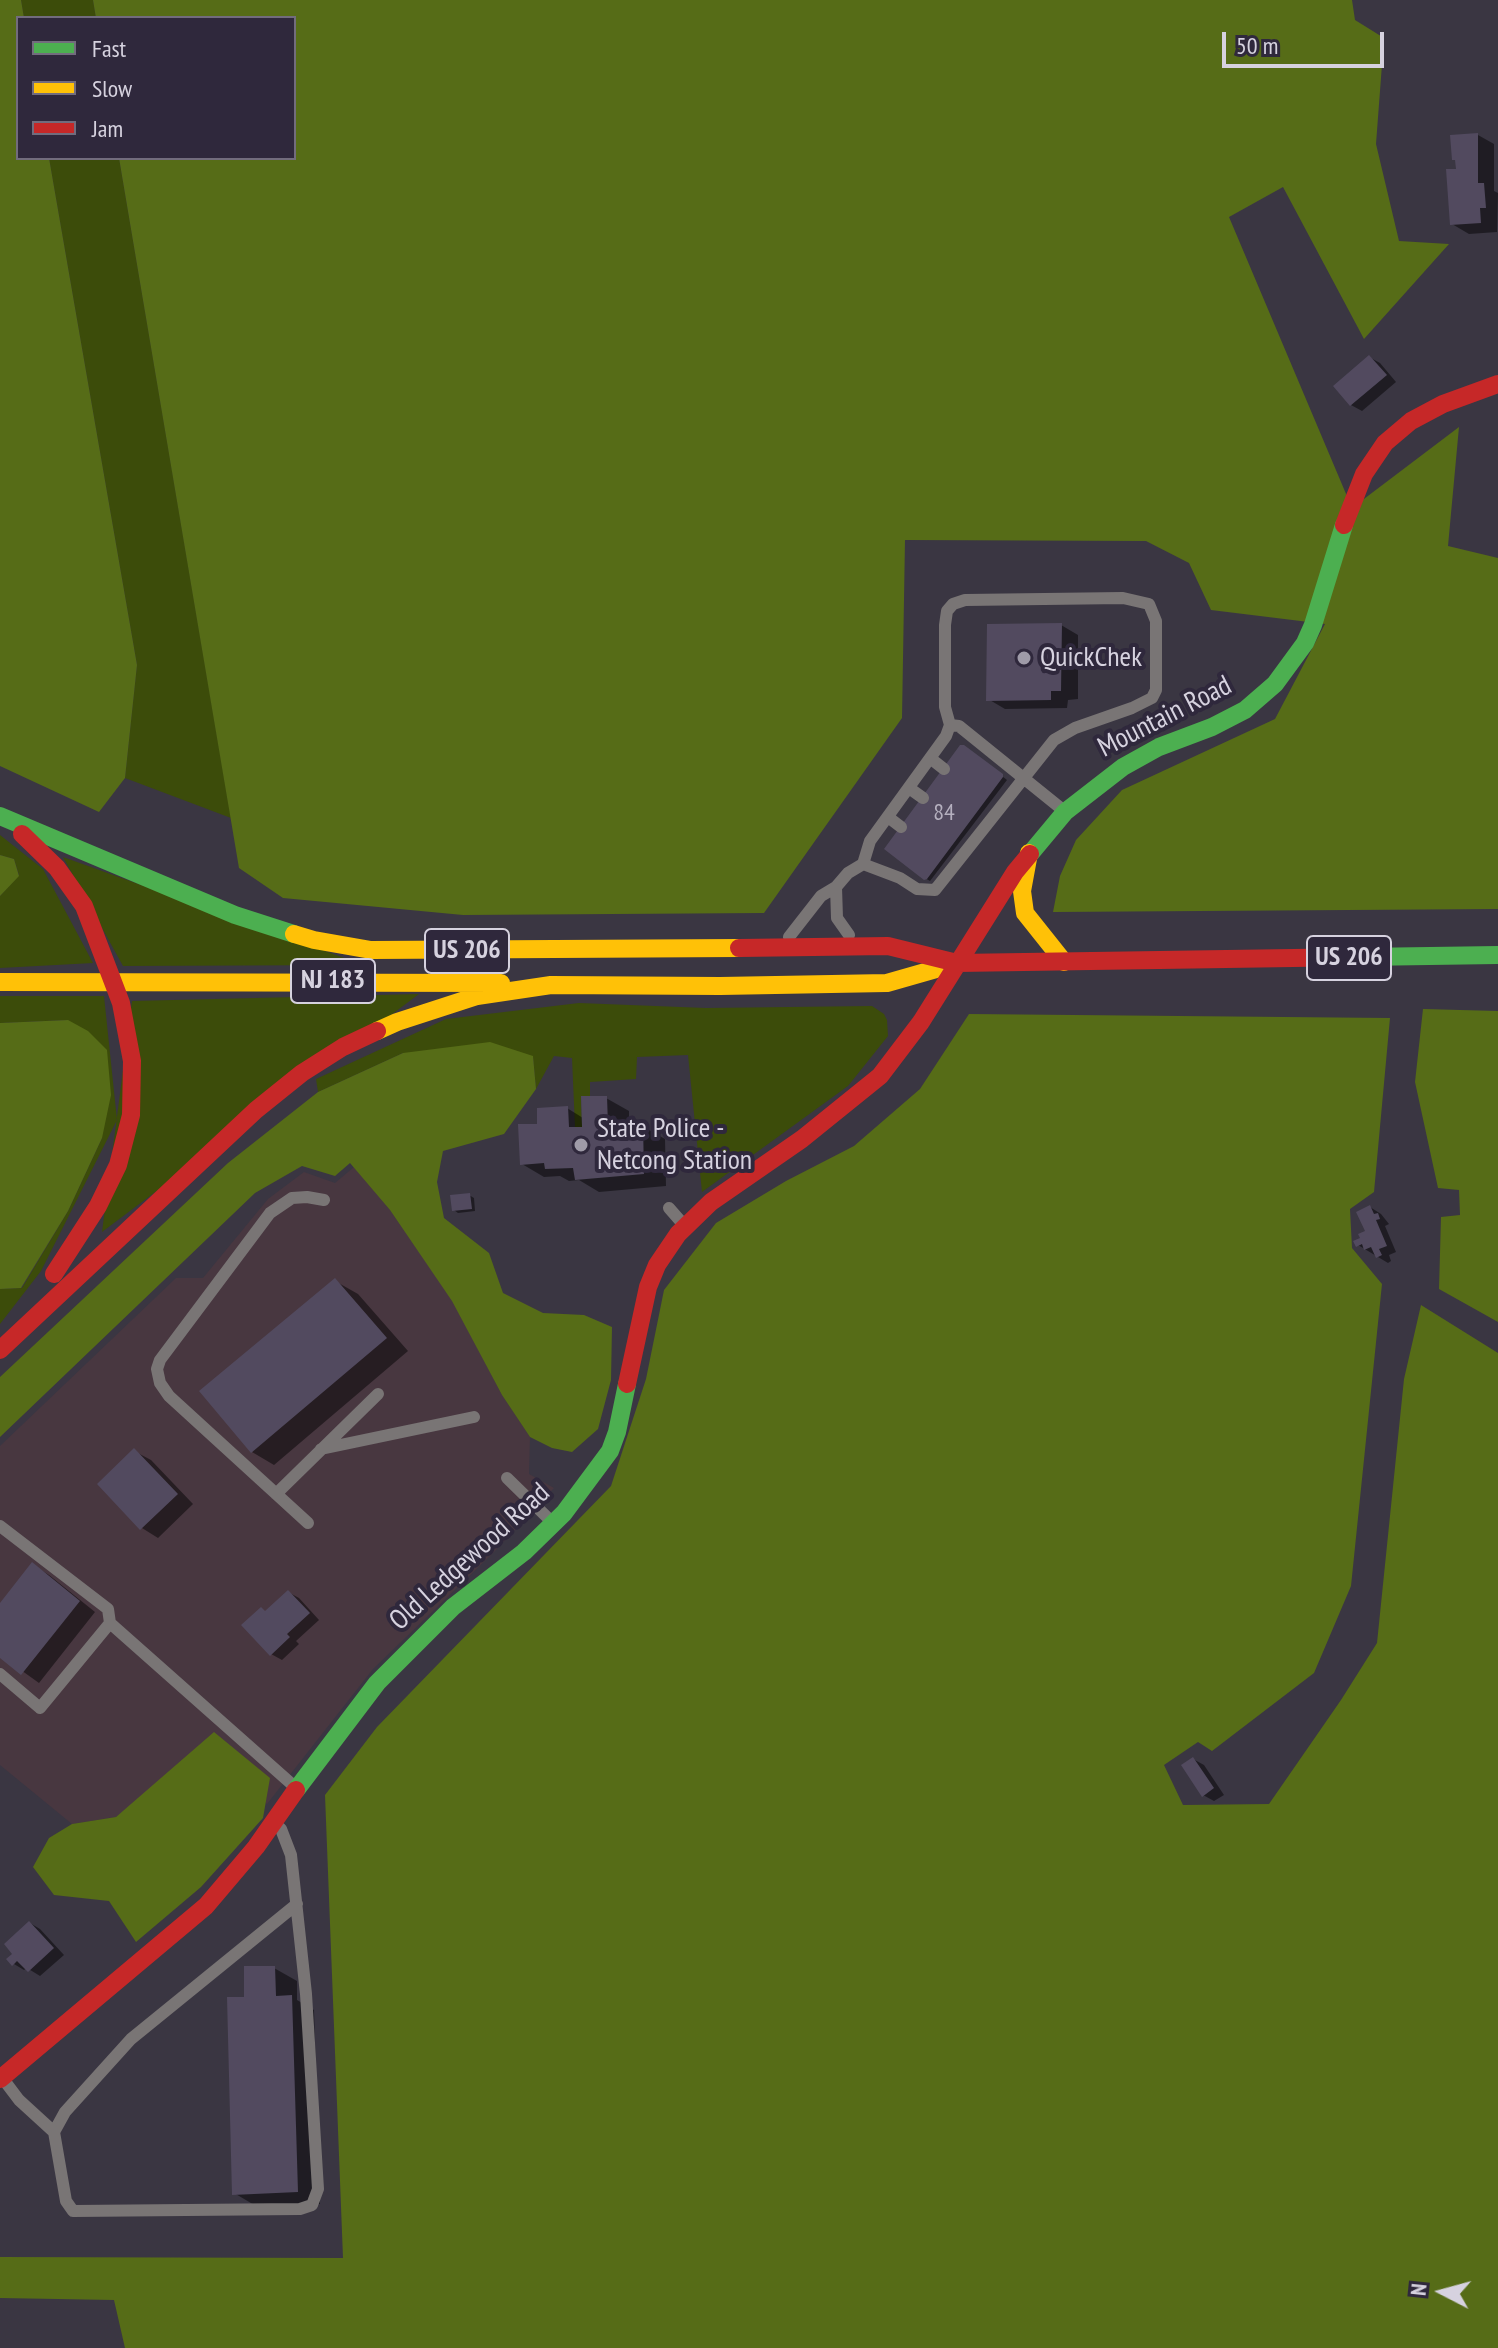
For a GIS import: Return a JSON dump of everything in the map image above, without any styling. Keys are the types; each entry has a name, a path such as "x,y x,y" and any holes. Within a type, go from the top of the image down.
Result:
{"main road":[{"name":"Mountain Road","path":"957,963 1029,853 1085,794 1123,767 1159,747 1212,727 1245,710 1275,684 1305,643 1348,511 1364,474 1385,443 1397,431 1443,404 1498,384"},
{"path":"2,816 57,868 95,930 114,982 132,1061 133,1098 125,1144 110,1185 85,1228 3,1347"},
{"name":"US 206","path":"2,816 235,915 288,933 343,946 400,952 888,946 957,963 1498,955"},
{"path":"1029,853 1022,891 1025,913 1064,962"},
{"name":"US 206","path":"3,1347 256,1110 302,1073 343,1047 428,1010 477,996 551,985 887,983 957,963"},
{"name":"Old Ledgewood Road","path":"1,2078 196,1916 234,1875 377,1683 453,1607 524,1552 588,1483 610,1451 623,1412 648,1287 657,1265 686,1226 721,1195 802,1139 880,1076 921,1022 957,963"},
{"name":"NJ 183","path":"0,982 408,981 551,985"}],"lane":[{"path":"758,948 792,934 821,896 863,864 870,841 945,739 950,725 945,707 945,625 947,611 953,604 965,600 1100,598 1149,604 1156,621 1154,694 1147,702 1059,736 939,887 923,891 900,878 863,864"},
{"path":"950,725 959,726 1065,812"},
{"path":"930,758 944,769"},
{"path":"909,788 923,798"},
{"path":"986,800 999,809"},
{"path":"888,817 901,827"},
{"path":"964,830 976,839"},
{"path":"942,859 954,867"},
{"path":"836,887 835,911 840,925 864,946"},
{"path":"308,1523 169,1396 160,1383 157,1369 160,1360 270,1213 292,1198 324,1200"},
{"path":"669,1208 686,1226"},
{"path":"276,1494 378,1394"},
{"path":"321,1449 474,1417"},
{"path":"507,1478 553,1523"},
{"path":"0,1526 108,1609 110,1623 298,1789"},
{"path":"0,1674 40,1708 110,1623"},
{"path":"1,2078 19,2100 54,2132 67,2205 77,2212 300,2209 312,2205 318,2189 306,1994 287,1841 274,1823"},
{"path":"54,2132 65,2112 131,2039 297,1904"}],"shaded area":[{"path":"354,1167 390,1210 453,1301 502,1395 530,1437 529,1474 554,1488 492,1554 373,1669 267,1804 205,1750 116,1817 72,1824 0,1765 0,1446 176,1278 203,1278 268,1199 304,1172 335,1183"}],"green space":[{"path":"0,0 21,0 24,16 16,16 16,160 49,160 137,665 125,778 99,812 0,766"},
{"path":"21,0 93,0 96,16 24,16"},
{"path":"93,0 1352,0 1355,20 1384,38 1376,144 1399,241 1449,244 1364,339 1283,187 1229,217 1352,508 1459,427 1448,546 1498,558 1498,909 1053,912 1060,876 1076,840 1122,790 1275,719 1325,624 1211,610 1189,563 1146,541 905,540 902,718 764,913 463,915 283,898 239,868 119,160 296,160 296,16 96,16"},
{"path":"49,160 119,160 231,818 125,778 137,665"},
{"path":"0,835 43,869 93,963 0,968 0,896 19,875 14,859 0,855"},
{"path":"0,855 14,859 19,876 0,896"},
{"path":"63,857 364,965 123,966"},
{"path":"419,994 102,1232 132,1001"},
{"path":"0,996 104,996 117,1120 41,1271 0,1324 0,1289 22,1288 68,1211 102,1138 68,1020 0,1023"},
{"path":"579,1003 706,1008 872,1006 884,1014 888,1036 848,1086 702,1192 688,1055 637,1057 636,1079 590,1082 590,1096 581,1097 582,1127 575,1127 572,1058 554,1056 536,1089 533,1057 403,1053 318,1092 316,1079 446,1019"},
{"path":"1423,1009 1498,1011 1498,1322 1439,1289 1441,1217 1460,1215 1459,1190 1438,1188 1415,1082"},
{"path":"969,1014 1390,1018 1374,1192 1350,1209 1352,1248 1382,1284 1351,1586 1314,1673 1212,1751 1198,1742 1164,1765 1183,1805 1269,1804 1377,1643 1404,1379 1421,1305 1498,1353 1498,2348 125,2348 114,2300 0,2298 0,2257 343,2258 325,1795 377,1727 611,1486 646,1379 664,1290 716,1223 786,1181 854,1146 920,1089"},
{"path":"68,1020 88,1031 107,1050 111,1095 102,1138 68,1211 21,1288 0,1289 0,1023"},
{"path":"490,1042 533,1056 536,1089 504,1134 443,1151 437,1182 444,1218 489,1253 503,1293 543,1313 584,1315 612,1327 611,1380 598,1429 572,1452 552,1448 530,1437 502,1395 452,1301 390,1210 350,1163 335,1176 302,1166 255,1193 0,1437 0,1377 228,1163 318,1092 403,1053"},
{"path":"214,1732 270,1778 263,1818 201,1887 136,1942 109,1901 54,1895 33,1867 49,1838 72,1824 116,1817"}],"building":[{"path":"1478,133 1478,183 1484,183 1486,208 1480,208 1481,223 1450,225 1446,169 1456,169 1450,135"},
{"path":"1369,355 1387,375 1350,406 1333,386"},
{"name":"QuickChek","path":"1062,623 1061,691 1051,691 1051,700 986,701 987,624"},
{"path":"960,745 1003,774 1003,777 924,880 884,849"},
{"name":"State Police - Netcong Station","path":"581,1096 607,1096 608,1126 643,1124 644,1174 575,1180 573,1168 545,1169 544,1163 520,1165 518,1124 537,1124 537,1108 568,1106 569,1127 582,1127"},
{"path":"470,1193 472,1209 452,1211 450,1195"},
{"path":"1370,1205 1374,1214 1378,1213 1380,1219 1376,1220 1387,1246 1379,1249 1382,1255 1376,1258 1371,1247 1364,1250 1362,1244 1356,1247 1353,1241 1365,1231 1356,1212"},
{"path":"335,1278 387,1338 251,1453 199,1391"},
{"path":"134,1448 178,1494 140,1530 97,1484"},
{"path":"32,1562 80,1601 21,1675 0,1658 0,1603"},
{"path":"288,1590 310,1613 287,1634 290,1637 270,1656 241,1625 261,1607 265,1611"},
{"path":"1193,1757 1214,1788 1202,1797 1181,1765"},
{"path":"29,1921 54,1948 28,1972 17,1961 12,1966 6,1959 12,1954 4,1944"},
{"path":"244,1966 275,1966 276,1996 292,1995 298,2192 232,2195 227,1997 244,1997"}],"traffic: fast":[{"path":"1030,854 1065,812 1123,767 1159,747 1212,727 1245,710 1275,684 1305,643 1313,625 1344,525"},
{"path":"0,816 235,915 294,934"},
{"path":"1361,957 1498,955"},
{"path":"296,1790 377,1683 453,1607 524,1552 564,1513 610,1451 627,1384"}],"traffic: slow":[{"path":"1029,853 1022,891 1025,913 1064,962"},
{"path":"294,934 371,950 739,948"},
{"path":"377,1031 477,996 551,985 887,983 957,963"},
{"path":"0,982 501,983"}],"traffic: jam":[{"path":"1344,525 1364,474 1385,443 1411,421 1443,404 1498,384"},
{"path":"22,834 57,868 84,906 121,1003 132,1061 131,1115 118,1165 98,1206 54,1274"},
{"path":"627,1384 648,1287 657,1265 678,1234 711,1202 802,1139 880,1076 921,1022 1015,872 1030,854"},
{"path":"739,948 888,946 957,963 1361,957"},
{"path":"0,1350 256,1110 302,1073 343,1047 377,1031"},
{"path":"0,2079 206,1906 256,1847 296,1790"}],"place":[{"name":"QuickChek","path":"1024,658"},
{"name":"State Police - Netcong Station","path":"581,1145"}]}
